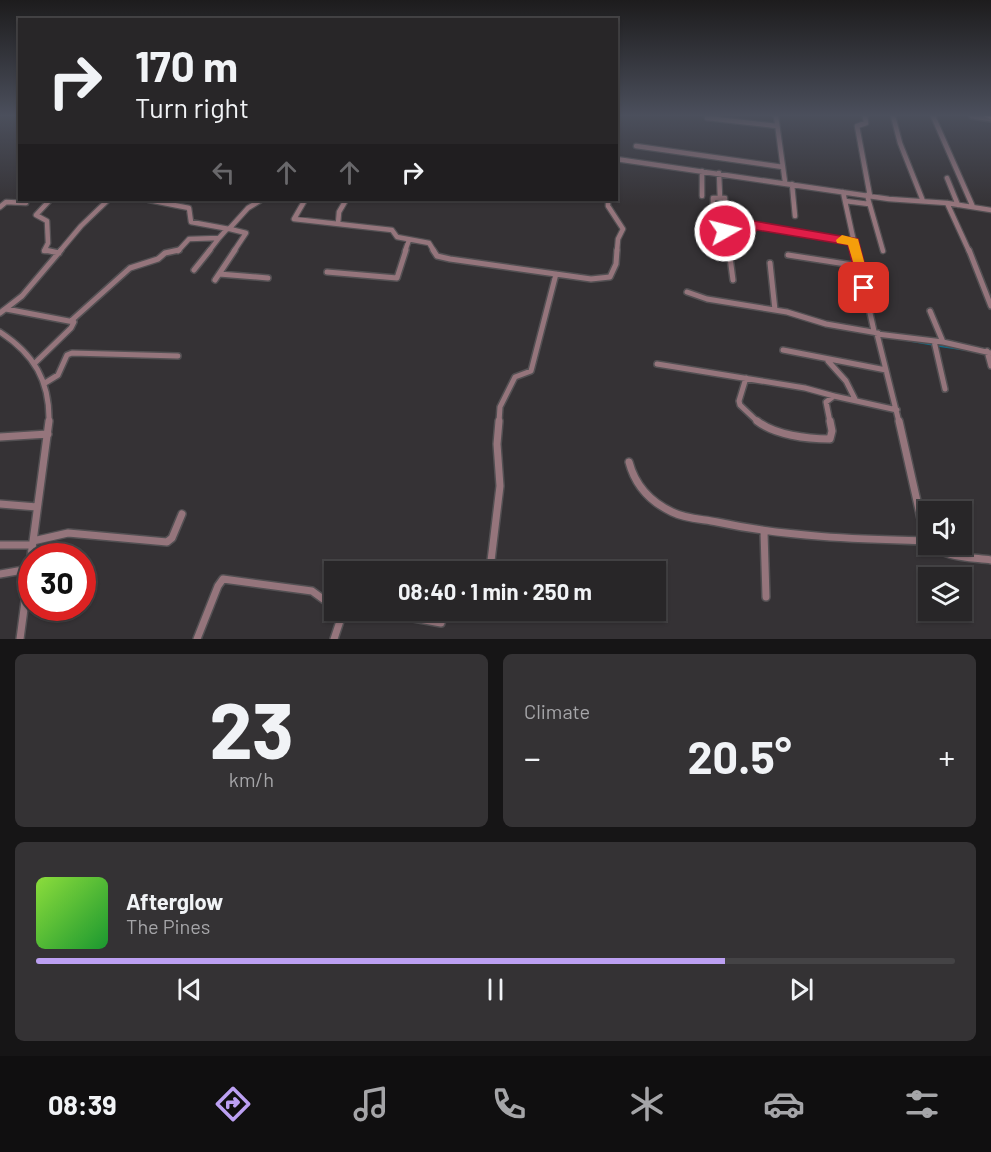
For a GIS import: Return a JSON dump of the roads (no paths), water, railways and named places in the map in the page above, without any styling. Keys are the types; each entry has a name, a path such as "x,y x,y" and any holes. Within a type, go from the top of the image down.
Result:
{"street":[{"path":"636,146 783,167"},
{"path":"780,146 785,182"},
{"path":"860,146 869,204 883,252"},
{"path":"901,146 923,201"},
{"path":"946,146 973,207"},
{"path":"618,159 869,196 947,203 991,210"},
{"path":"702,171 702,196"},
{"path":"719,173 720,198"},
{"path":"947,178 958,205"},
{"path":"792,184 795,216"},
{"path":"843,192 918,505"},
{"path":"713,215 713,199 725,198 725,207"},
{"path":"49,201 36,215 47,221 48,243 44,251 58,253"},
{"path":"3,311 22,296 58,253 107,201"},
{"path":"154,201 189,208 191,222 246,233 215,280"},
{"path":"245,201 250,206"},
{"path":"194,270 219,238 250,206 259,201"},
{"path":"304,201 294,219 338,224 429,243 436,256 450,260 585,278 611,276 618,260 617,234 623,229 608,206 608,201"},
{"path":"338,224 338,216 346,201"},
{"path":"845,201 869,204"},
{"path":"0,207 6,202 26,203"},
{"path":"947,203 963,235 991,306"},
{"path":"733,280 726,229 749,231 754,225 854,242"},
{"path":"3,311 72,320 130,268 158,259 165,253 177,252 191,239 219,238"},
{"path":"327,272 397,278 409,240"},
{"path":"788,255 859,266"},
{"path":"770,263 775,310"},
{"path":"219,274 268,278"},
{"path":"491,561 500,486 497,433 501,402 515,377 531,371 556,274"},
{"path":"687,292 707,299 775,310 826,324 943,342 989,352 991,366"},
{"path":"930,311 943,342"},
{"path":"36,362 72,328 74,323 72,320"},
{"path":"0,332 17,342 36,362 45,383 50,414 32,543 56,534 68,533 167,542 174,535 182,514"},
{"path":"934,341 945,389"},
{"path":"783,350 886,370"},
{"path":"45,383 58,375 72,353 177,356"},
{"path":"827,359 846,381 855,399"},
{"path":"657,364 805,388 897,410"},
{"path":"746,378 738,400 740,405 763,426 783,433 830,439 832,431 826,402 834,396"},
{"path":"0,437 48,434"},
{"path":"629,462 636,483 674,512 764,532 812,538 918,541"},
{"path":"0,504 37,507"},
{"path":"764,532 766,597"},
{"path":"0,545 18,544"},
{"path":"963,555 991,560"},
{"path":"0,574 18,571"},
{"path":"197,639 219,583 223,579 312,591 324,600"},
{"path":"20,639 22,621"},
{"path":"334,639 339,621"}],"waterway":[{"path":"899,339 933,345"},
{"path":"938,346 972,351"}]}
